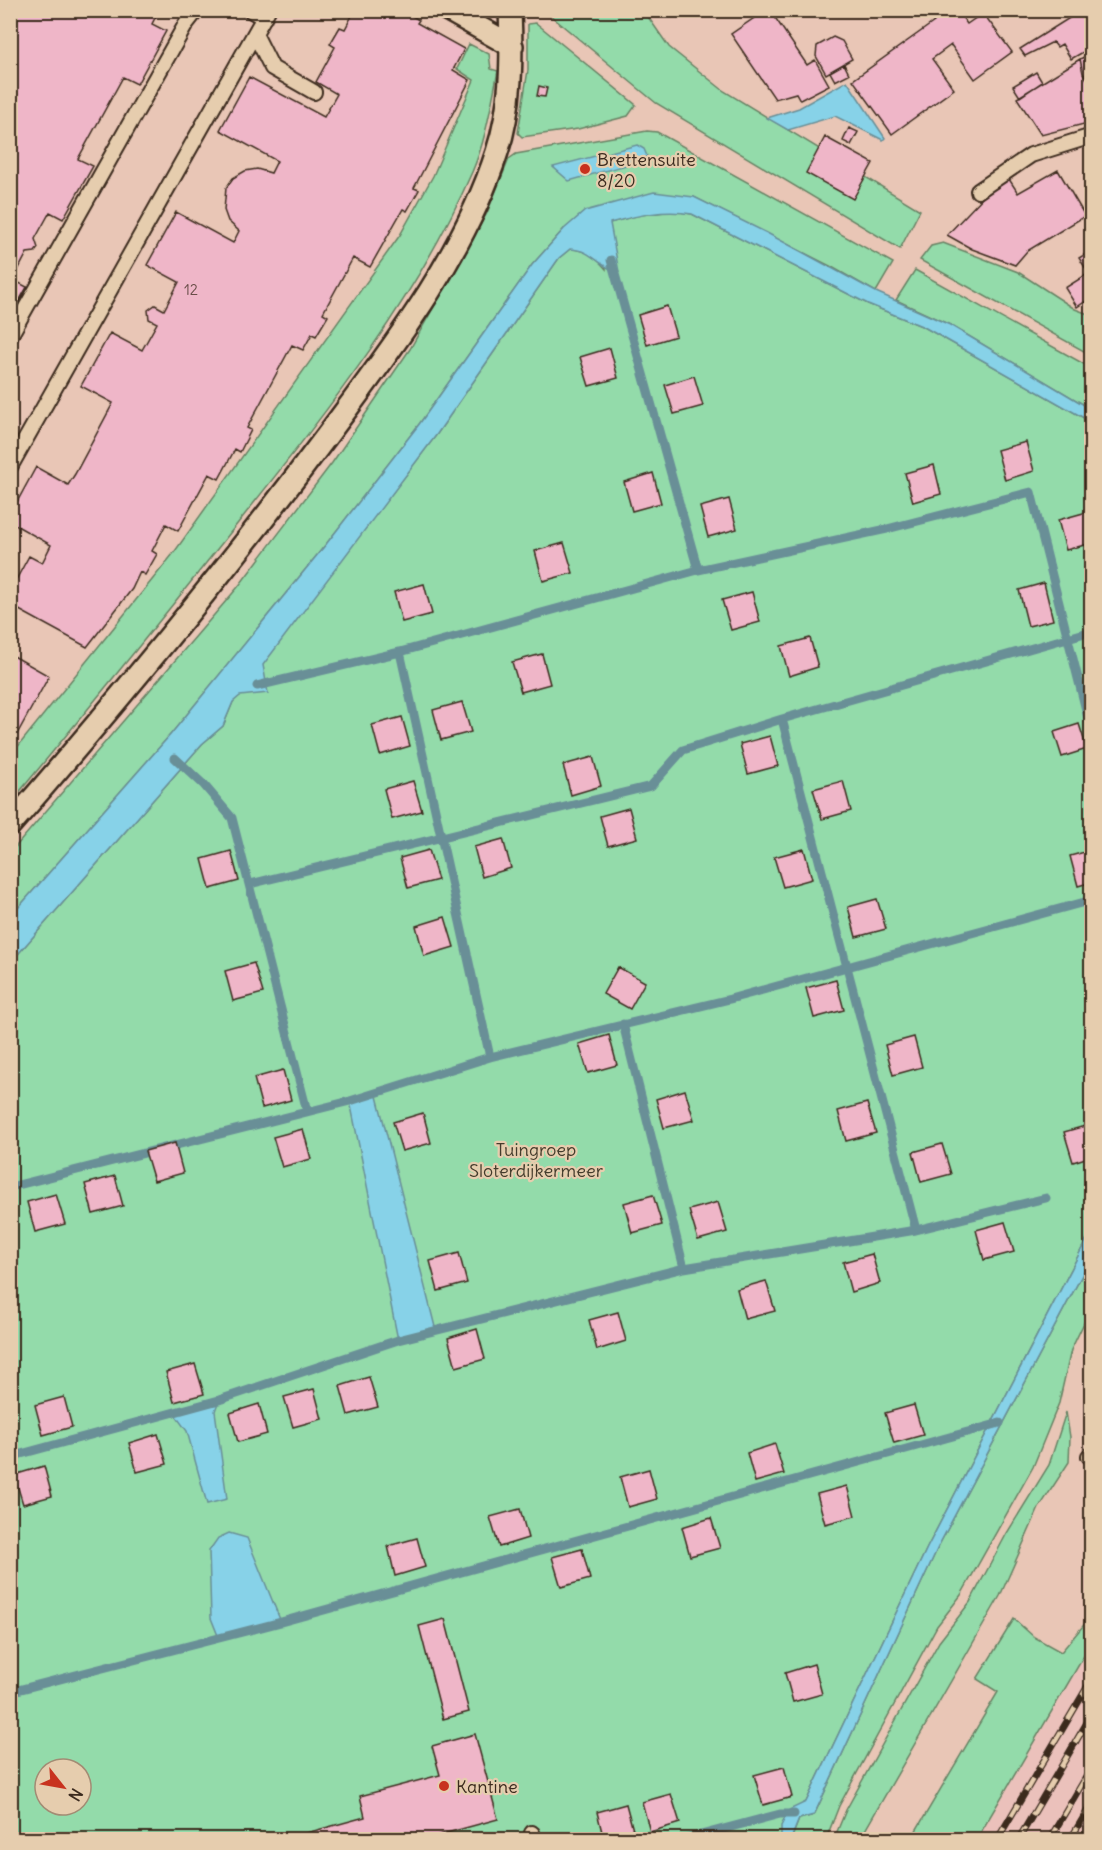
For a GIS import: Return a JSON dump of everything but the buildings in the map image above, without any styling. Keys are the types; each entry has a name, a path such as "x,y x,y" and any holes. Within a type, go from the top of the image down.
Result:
{"street":[{"path":"448,10 512,46"},
{"path":"10,825 125,693 245,546 348,408 409,321 447,260 478,199 497,151 507,111 512,46 510,10"}],"lane":[{"path":"10,336 186,24 197,10"},
{"path":"10,467 266,14 250,10"},
{"path":"255,34 272,68 315,92"},
{"path":"978,191 1031,155 1092,136"}],"shaded area":[{"path":"1091,1638 1091,1839 965,1840"}],"green space":[{"path":"545,11 644,11 669,47 724,91 920,210 900,249 656,103"},
{"path":"536,23 636,105 628,116 578,129 522,137 518,133 528,70 528,24"},
{"path":"469,44 489,54 491,69 498,71 481,148 472,172 423,267 365,358 300,444 151,632 11,802 11,755 173,554 400,235 433,176 474,80 457,69"},
{"path":"647,131 657,132 893,263 876,292 694,197 564,229 532,265 420,423 327,543 171,734 11,916 11,852 238,587 332,463 410,349 487,213 509,159 516,154"},
{"name":"Tuingroep Sloterdijkermeer","path":"674,211 692,214 868,304 924,327 1091,422 1091,1231 927,1548 806,1802 781,1839 11,1840 11,962 202,744 223,726 233,702 437,434 559,258 570,249 586,252 606,269 609,223 640,215"},
{"path":"943,243 1018,272 1075,309 1091,315 1091,355 920,260 931,246"},
{"path":"915,270 1091,368 1091,409 950,325 896,300"},
{"path":"1091,1258 1091,1308 1071,1350 1059,1403 1033,1467 961,1595 937,1626 839,1806 826,1839 791,1840 799,1819 814,1815 939,1545"},
{"path":"1066,1412 1070,1437 1069,1462 1039,1508 1000,1596 860,1839 834,1839 846,1810 939,1642 970,1602 1007,1533 1049,1465"},
{"path":"1014,1619 1034,1637 1061,1652 1088,1620 1091,1623 1091,1644 977,1839 911,1839 998,1692 977,1679"}],"water":[{"path":"847,81 885,138 883,140 835,116 788,130 767,118 799,108"},
{"path":"637,145 644,149 647,156 640,161 569,181 553,167"},
{"path":"654,192 694,197 767,233 876,292 950,325 1091,409 1091,422 924,327 868,304 692,214 671,212 651,214 610,223 619,272 578,250 570,249 559,258 437,434 263,665 268,693 240,696 233,702 223,726 202,744 11,962 11,916 171,734 327,543 420,423 532,265 564,229 585,211"},
{"path":"376,1092 436,1331 398,1340 350,1101"},
{"path":"1091,1231 1091,1258 939,1545 814,1815 799,1819 791,1839 781,1839 781,1826 789,1810 806,1802 927,1548"},
{"path":"219,1400 215,1411 227,1499 207,1504 187,1431 173,1412"},
{"path":"229,1533 247,1538 281,1622 219,1638 211,1618 209,1551 218,1538"}],"waterway":[{"path":"611,260 698,570"},
{"path":"257,686 400,652 698,570 887,529 1031,492 1092,734"},
{"path":"250,884 651,786 683,750 782,719 1092,631"},
{"path":"400,652 490,1057"},
{"path":"782,719 916,1230"},
{"path":"175,758 204,785 232,818 307,1111"},
{"path":"10,1187 350,1101 490,1057 730,999 1092,900"},
{"path":"623,1024 684,1268"},
{"path":"10,1457 219,1400 398,1340 684,1268 916,1230 1046,1198"},
{"path":"10,1692 281,1622 1000,1423"},
{"path":"682,1840 780,1814 794,1814"}],"railway":[{"path":"997,1840 1092,1679"},
{"path":"1018,1840 1092,1714"},
{"path":"1049,1840 1092,1767"},
{"path":"1070,1840 1092,1803"}],"place":[{"name":"Brettensuite 8/20","path":"585,169"},
{"name":"Kantine","path":"444,1786"}]}
